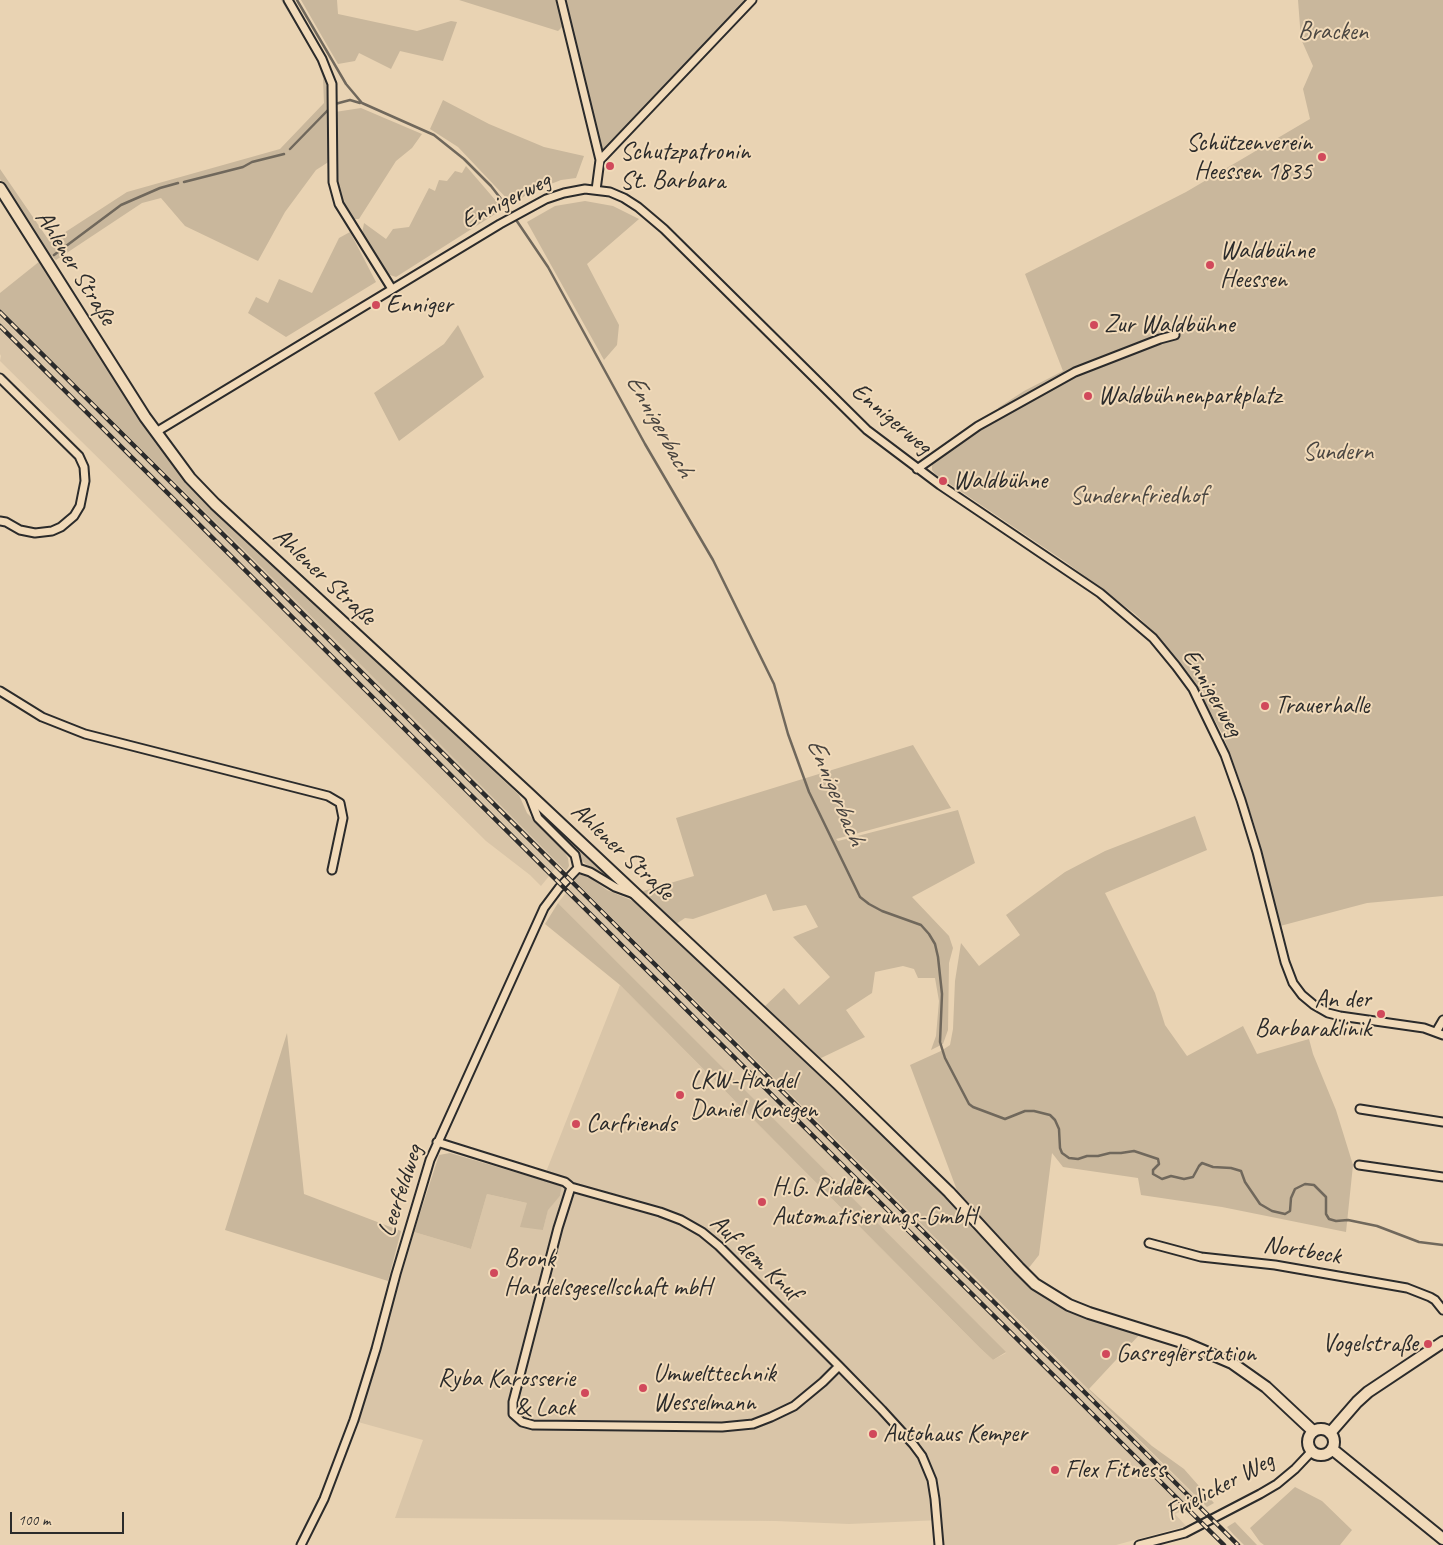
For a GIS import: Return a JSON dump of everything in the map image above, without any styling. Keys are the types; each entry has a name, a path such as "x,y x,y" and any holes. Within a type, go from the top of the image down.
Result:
{"main road":[{"name":"Ahlener Straße","path":"0,188 156,432 190,478 215,504 528,793 824,1071 949,1192 1019,1268 1036,1284 1053,1296 1082,1310 1185,1342 1232,1363 1266,1387 1314,1432"},
{"path":"1330,1433 1368,1392 1443,1342"},
{"path":"1324,1429 1330,1433 1334,1439 1332,1449 1322,1455 1312,1451 1308,1441 1314,1432 1324,1429"},
{"path":"1332,1449 1443,1539"}],"street":[{"path":"288,0 322,59 332,84 333,182 339,204 392,289"},
{"path":"561,0 600,160 596,190"},
{"path":"600,160 752,0"},
{"name":"Ennigerweg","path":"156,432 500,224 546,199 573,190 610,192 624,198 664,229 867,430 917,469 1100,593 1153,638 1193,690 1225,755 1257,852 1285,962 1293,984 1302,995 1328,1013 1424,1028 1439,1033"},
{"path":"917,469 978,426 1075,372 1175,335"},
{"path":"0,378 79,456 84,467 85,481 80,506 74,516 61,527 52,531 35,533 20,530 6,522 0,521"},
{"path":"0,691 42,717 85,734 328,796 340,804 343,818 332,870"},
{"path":"528,793 538,818 574,855 578,868 590,872 615,887 637,895"},
{"name":"Leerfeldweg","path":"301,1545 324,1499 354,1420 426,1170 437,1142 547,902 578,868"},
{"path":"1439,1033 1443,1020"},
{"path":"1360,1109 1443,1122"},
{"name":"Auf dem Knuf","path":"437,1142 565,1182 571,1187 660,1212 682,1220 702,1232 719,1246 906,1434 922,1456 932,1480 936,1499 939,1545"},
{"path":"1358,1165 1443,1177"},
{"path":"571,1187 558,1228 514,1394 513,1414 522,1422 533,1425 722,1427 753,1424 771,1418 794,1406 839,1366"},
{"name":"Nortbeck","path":"1149,1243 1200,1257 1275,1265 1407,1288 1435,1300 1443,1310"},
{"name":"Frielicker Weg","path":"1139,1545 1185,1533 1260,1494 1277,1484 1312,1451"}],"shaded area":[{"path":"0,310 364,668 559,864 541,886 530,875 486,841 0,361"},
{"path":"575,881 1201,1502 1175,1514 1186,1526 1116,1545 942,1545 941,1520 849,1524 776,1521 395,1518 423,1440 358,1422 414,1232 471,1249 487,1194 527,1203 543,1230 548,1209 560,1196 562,1186 546,1172 620,985 980,1348 993,1360 1006,1353 558,903"}],"green space":[{"path":"281,0 286,0 319,57 327,77 330,161 316,170 285,212 258,261 185,226 161,198 142,203 56,260 43,247 0,179 0,169 50,242 127,192 280,149 324,103 323,78 316,58"},
{"path":"301,0 337,0 338,14 417,31 451,21 457,22 443,61 400,51 391,69 359,53 355,61 338,64"},
{"path":"459,0 556,0 563,26 558,31"},
{"path":"565,0 748,0 608,149 604,150 600,148"},
{"path":"1298,0 1443,0 1443,896 1367,903 1280,926 1256,830 1223,735 1194,684 1175,658 1157,635 1135,614 1067,563 935,474 932,470 932,464 934,459 973,432 998,417 1002,418 998,408 1024,391 1063,371 1025,274 1186,192 1310,119 1303,89 1313,66 1301,39"},
{"path":"443,100 489,124 544,147 584,156 576,178 561,180 533,191 512,204 458,147 430,129"},
{"path":"361,108 422,134 412,148 396,161 359,219 353,219 342,204 338,193 335,175 335,112"},
{"path":"466,166 503,209 396,277 387,274 362,234 364,223 386,239 393,229 409,227 429,188 435,191 439,180 447,181 455,171 462,173"},
{"path":"585,201 613,206 639,219 587,264 619,325 617,345 604,360 527,222 555,206"},
{"path":"350,232 376,282 286,337 248,313 256,297 268,303 279,279 312,293 339,238"},
{"path":"40,261 140,420 172,464 212,508 519,795 527,813 562,848 568,858 569,866 566,871 364,668 0,310 0,293"},
{"path":"458,325 484,377 399,441 374,393 444,344"},
{"path":"913,745 951,808 836,839 838,841 958,810 975,863 912,897 949,936 953,948 949,963 948,1030 943,1044 931,1050 936,1036 939,1001 935,978 918,978 914,969 903,966 875,972 872,993 846,1010 865,1037 819,1059 764,1007 784,988 799,1005 830,977 793,937 818,927 806,905 773,911 766,894 693,919 685,918 676,924 640,892 694,876 676,818"},
{"path":"536,805 619,883 617,885 581,860 539,816"},
{"path":"1195,816 1207,850 1105,893 1155,993 1165,1025 1187,1056 1243,1026 1257,1054 1309,1039 1313,1054 1336,1110 1353,1165 1346,1232 1222,1207 1141,1195 1138,1178 1063,1167 1052,1153 1039,1255 1028,1269 1001,1243 958,1193 910,1065 950,1045 953,1029 955,981 961,943 979,966 1020,935 1006,915 1065,872 1105,851"},
{"path":"578,874 589,877 607,890 638,903 945,1194 1025,1282 1070,1311 1141,1333 1089,1389 1152,1446 1184,1469 1214,1503 1207,1507 572,878"},
{"path":"558,903 1006,1352 993,1360 980,1348 620,985 545,924"},
{"path":"287,1033 304,1194 401,1231 388,1281 225,1230"},
{"path":"450,1153 562,1186 560,1196 548,1210 543,1230 520,1227 527,1203 487,1194 471,1249 414,1232 439,1155"},
{"path":"1295,1487 1322,1501 1352,1530 1340,1545 1264,1545 1260,1542 1250,1528"},
{"path":"1235,1522 1257,1545 1244,1545 1233,1534 1227,1527"}],"waterway":[{"name":"Ennigerbach","path":"297,0 346,84 362,103 434,135 464,159 491,186 548,267 645,444 713,560 774,684 788,734 809,792 860,897 882,911 921,925 935,944 942,994 940,1042 945,1058 969,1104 1005,1119 1025,1111 1050,1115 1055,1120 1059,1129 1062,1153 1069,1158 1078,1159 1087,1156 1134,1151 1158,1159 1159,1164 1153,1170 1153,1174 1162,1179 1171,1176 1184,1179 1193,1177 1202,1163 1213,1167 1231,1168 1241,1171 1245,1182 1260,1204 1272,1211 1285,1214 1290,1211 1291,1198 1295,1189 1305,1184 1314,1185 1326,1197 1326,1214 1329,1219 1336,1221 1348,1220 1377,1226 1419,1242 1443,1245"},
{"path":"335,104 350,100 360,103"},
{"path":"290,149 328,110"},
{"path":"184,182 284,154"},
{"path":"54,255 121,205 160,188 178,183"}],"railway":[{"path":"0,312 1238,1545"},
{"path":"0,326 1224,1545"}],"place":[{"name":"Schützenverein Heessen 1835","path":"1322,157"},
{"name":"Schutzpatronin St. Barbara","path":"610,166"},
{"name":"Waldbühne Heessen","path":"1210,265"},
{"name":"Enniger","path":"376,305"},
{"name":"Zur Waldbühne","path":"1094,325"},
{"name":"Waldbühnenparkplatz","path":"1088,396"},
{"name":"Waldbühne","path":"943,481"},
{"name":"Trauerhalle","path":"1265,706"},
{"name":"An der Barbaraklinik","path":"1381,1014"},
{"name":"LKW-Handel Daniel Konegen","path":"680,1095"},
{"name":"Carfriends","path":"576,1124"},
{"name":"H.G. Ridder Automatisierungs-GmbH","path":"762,1202"},
{"name":"Bronk Handelsgesellschaft mbH","path":"494,1273"},
{"name":"Vogelstraße","path":"1428,1344"},
{"name":"Gasreglerstation","path":"1106,1354"},
{"name":"Umwelttechnik Wesselmann","path":"643,1388"},
{"name":"Ryba Karosserie & Lack","path":"585,1393"},
{"name":"Autohaus Kemper","path":"873,1434"},
{"name":"Flex Fitness","path":"1055,1470"}],"park label":[{"name":"Bracken","path":"1333,32"},
{"name":"Sundern","path":"1338,452"},
{"name":"Sundernfriedhof","path":"1138,496"}]}
